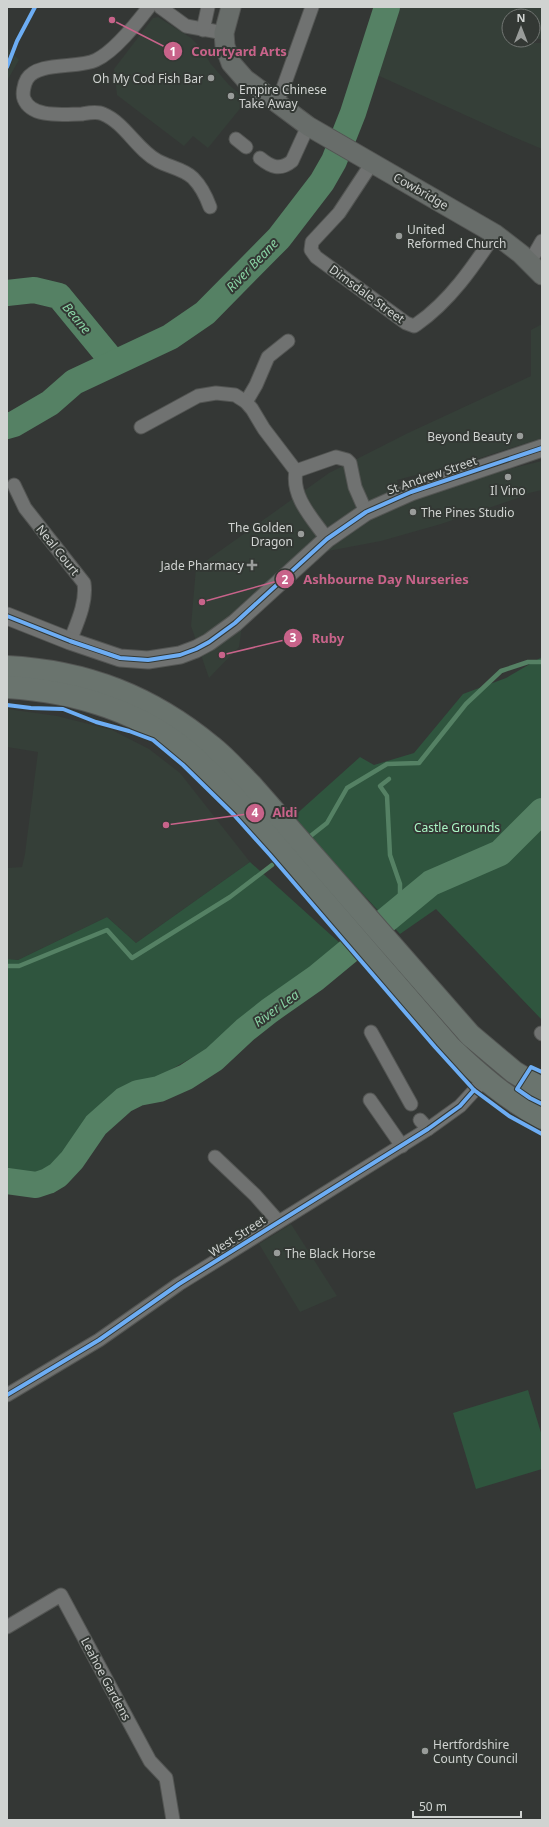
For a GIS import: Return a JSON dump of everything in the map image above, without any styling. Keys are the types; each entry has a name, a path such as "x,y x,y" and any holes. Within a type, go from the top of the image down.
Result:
{"highway":[{"path":"7,667 49,671 106,685 132,695 160,709 184,724 214,748 251,785 470,1036 514,1072 542,1089"},
{"path":"7,687 58,693 94,702 146,724 173,741 197,759 234,798 450,1047 484,1080 523,1108 542,1118"}],"main road":[{"path":"224,33 231,7"},
{"name":"Cowbridge","path":"224,33 225,46 231,63 245,79 275,102 314,129 495,234 536,269"}],"street":[{"path":"149,7 126,35 94,61 45,68 34,72 27,79 23,98 27,105 34,111 49,114 102,114 124,130 158,161 193,177 201,187 210,207"},
{"path":"160,7 186,26 224,33"},
{"path":"203,30 208,7"},
{"path":"275,102 282,91 312,7"},
{"path":"260,158 275,168 287,165 292,161 314,129"},
{"name":"Dimsdale Street","path":"372,163 339,213 312,242 311,250 313,254 402,320 414,326 423,320 469,272 495,234"},
{"path":"536,269 542,241"},
{"path":"246,402 256,385 268,357 288,341"},
{"path":"141,427 198,396 207,394 235,395 246,402 296,471 294,484 303,506 327,539"},
{"name":"St Andrew Street","path":"7,616 107,655 134,660 166,658 196,649 235,623 327,539 366,512 411,492 542,448"},
{"path":"296,471 336,457 347,460 350,463 355,487 366,512"},
{"name":"Neal Court","path":"14,485 25,508 84,583 85,589 82,609 70,641"},
{"path":"371,1032 411,1104"},
{"name":"West Street","path":"7,1395 99,1340 179,1284 278,1221 402,1146 424,1125 460,1106 484,1080"},
{"path":"370,1100 402,1146"},
{"path":"215,1157 255,1195 278,1221"},
{"name":"Leahoe Gardens","path":"7,1627 61,1595 150,1760 166,1778 173,1820"}],"shaded area":[{"path":"397,7 542,7 542,39 541,8 501,8 501,48 541,48 542,43 542,149 509,135 375,74"},
{"path":"158,17 191,38 203,50 210,63 229,85 247,100 208,148 193,136 184,146 117,95 114,69 153,18"},
{"path":"7,48 19,60 7,81"},
{"path":"542,324 542,438 474,460 397,480 405,504 425,495 501,471 542,461 542,490 529,493 441,524 381,541 328,551 242,626 239,647 209,678 191,626 196,568 329,473 408,433 531,376 531,330"},
{"path":"7,709 57,716 112,730 149,749 180,773 250,862 136,943 107,917 18,960 7,959 7,868 22,867 38,752 7,747"},
{"path":"291,1224 337,1296 300,1312 259,1244"}],"green space":[{"name":"Castle Grounds","path":"542,657 542,1020 436,909 400,934 292,818 360,757 374,765 414,753 463,694 506,678"},
{"path":"250,862 342,945 305,974 237,1021 212,1046 158,1077 132,1085 116,1093 78,1130 66,1152 56,1163 44,1172 26,1175 7,1172 7,959 18,960 107,917 136,943"},
{"path":"528,1390 542,1436 542,1469 476,1489 453,1413"}],"waterway":[{"name":"River Beane","path":"7,426 14,424 50,403 74,382 170,337 205,313 279,238 322,182 334,161 353,113 387,7"},
{"name":"Beane","path":"7,293 34,290 59,296 114,363"},
{"path":"308,838 327,823 347,788 387,764 419,763 466,704 501,671 528,662 542,662"},
{"path":"389,779 380,786 387,796 390,855 400,884 400,907"},
{"name":"River Lea","path":"7,1181 36,1185 48,1181 58,1175 72,1160 96,1125 124,1100 138,1093 159,1089 186,1077 214,1059 245,1030 316,978 431,883 500,853 542,811"},
{"path":"7,966 19,966 107,930 132,958 230,897 272,865"}],"cycle path":[{"path":"7,67 17,41 35,7"},
{"path":"7,616 70,641 120,658 148,660 180,655 209,642 235,623 327,539 366,512 411,492 542,448"},
{"path":"7,705 31,708 63,709 96,722 129,731 153,740 183,765 234,815 474,1090 509,1116 542,1134"},
{"path":"542,1072 531,1067 517,1089 542,1104"},
{"path":"7,1395 99,1340 179,1284 428,1129 460,1106 474,1090"}],"place":[{"name":"Courtyard Arts","path":"112,20"},
{"name":"Oh My Cod Fish Bar","path":"211,78"},
{"name":"Empire Chinese Take Away","path":"231,96"},
{"name":"United Reformed Church","path":"399,236"},
{"name":"Beyond Beauty","path":"520,436"},
{"name":"Il Vino","path":"508,477"},
{"name":"The Pines Studio","path":"413,512"},
{"name":"The Golden Dragon","path":"301,534"},
{"name":"Jade Pharmacy","path":"252,565"},
{"name":"Ashbourne Day Nurseries","path":"202,602"},
{"name":"Ruby","path":"222,655"},
{"name":"Aldi","path":"166,825"},
{"name":"The Black Horse","path":"277,1253"},
{"name":"Hertfordshire County Council","path":"425,1751"}]}
